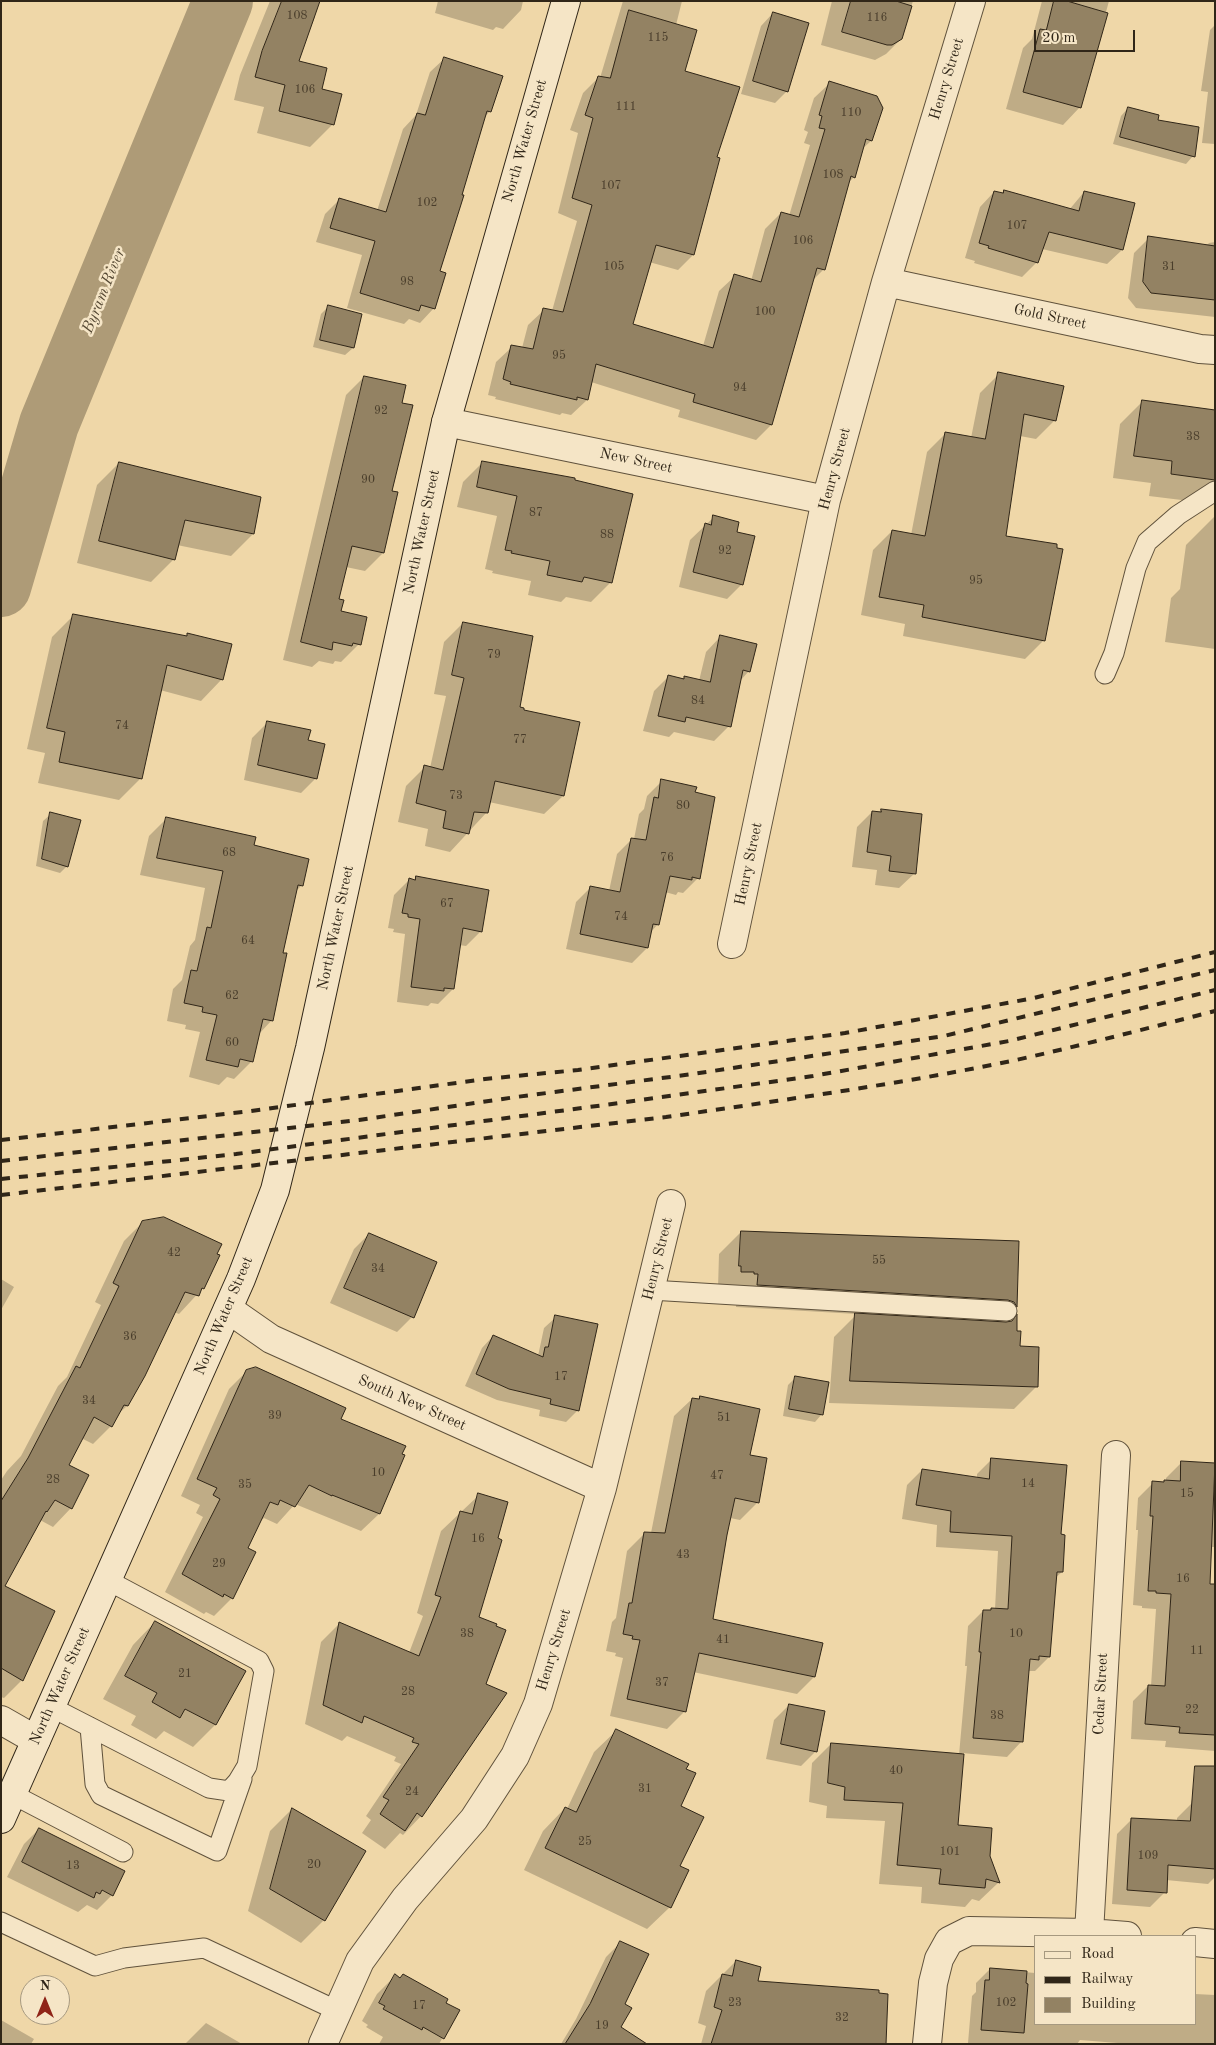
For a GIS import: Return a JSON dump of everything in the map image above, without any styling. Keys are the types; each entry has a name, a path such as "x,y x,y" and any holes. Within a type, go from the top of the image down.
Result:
{"street":[{"name":"North Water Street","path":"1,1819 228,1309 274,1190 306,1065 446,422 566,1"},
{"name":"Henry Street","path":"732,944 826,500 886,282 971,1"},
{"name":"Gold Street","path":"886,282 1200,349 1215,350"},
{"name":"New Street","path":"446,422 826,500"},
{"name":"Henry Street","path":"323,2044 360,1961 405,1899 474,1819 515,1756 538,1704 602,1488 671,1204"},
{"name":"South New Street","path":"228,1309 271,1339 602,1488"},
{"name":"Cedar Street","path":"1089,1933 1116,1455"},
{"path":"1,1720 36,1740"},
{"path":"927,2044 933,1983 939,1959 949,1941 969,1931 1114,1935"},
{"path":"1196,1942 1215,1944"}],"lane":[{"path":"1105,674 1114,653 1136,568 1147,542 1178,515 1215,491"},
{"path":"650,1290 1007,1311"},
{"path":"90,1727 95,1784 101,1795 217,1851 247,1766 264,1671 259,1661 107,1580"},
{"path":"51,1707 209,1788 229,1791 247,1766"},
{"path":"12,1794 123,1852"},
{"path":"1,1922 95,1966 124,1958 204,1948 338,2011"}],"building":[{"path":"282,1 320,1 299,61 327,68 322,89 342,94 334,125 279,111 285,85 255,77 262,51"},
{"path":"851,1 896,1 912,6 902,39 892,45 887,45 842,32"},
{"path":"1054,1 1067,1 1108,13 1081,108 1023,92 1040,29 1046,30"},
{"path":"629,10 697,30 685,71 740,87 717,157 720,158 694,255 656,245 633,324 713,348 734,274 761,282 781,212 799,217 825,129 819,128 822,116 819,115 829,81 877,96 883,108 872,141 866,139 855,178 851,176 825,270 817,268 772,425 693,402 695,394 596,364 588,400 577,397 577,400 510,384 511,382 503,379 511,345 533,349 543,308 563,312 592,205 572,198 593,118 585,115 598,76 610,78"},
{"path":"773,12 809,23 788,92 753,81"},
{"path":"444,57 503,76 491,112 487,111 462,195 464,195 440,271 446,273 435,309 421,305 419,311 360,293 375,241 330,228 339,198 386,212 417,113 425,115"},
{"path":"1128,107 1159,115 1158,120 1199,127 1195,157 1120,137"},
{"path":"1004,190 1079,211 1084,191 1135,203 1123,250 1049,232 1038,263 988,248 989,246 979,243 994,191 1003,193"},
{"path":"1148,236 1215,246 1215,300 1151,293 1143,282"},
{"path":"328,305 362,314 354,348 320,340"},
{"path":"998,372 1064,386 1056,421 1024,414 1006,536 1057,544 1057,548 1063,549 1045,641 922,617 924,605 879,597 892,530 925,536 945,432 985,439"},
{"path":"364,376 406,385 402,403 413,405 392,491 398,492 384,553 352,546 339,599 344,600 341,611 367,617 361,645 353,643 352,646 333,642 332,650 301,642"},
{"path":"1142,400 1215,410 1215,480 1171,474 1172,461 1134,456"},
{"path":"482,461 575,478 575,480 633,494 612,583 584,577 582,582 547,575 550,561 505,550 517,496 477,487"},
{"path":"119,462 261,497 254,534 185,520 175,560 99,541"},
{"path":"713,515 739,522 737,532 755,536 743,585 693,572 705,523 711,525"},
{"path":"73,614 187,636 187,633 232,644 223,680 167,665 142,779 59,762 65,732 47,728"},
{"path":"463,622 533,636 520,707 524,708 524,710 580,722 564,796 495,781 488,813 474,812 469,834 443,828 446,811 416,803 424,765 443,770 464,678 452,675"},
{"path":"720,635 757,644 750,672 743,670 731,727 686,717 685,722 658,716 668,675 684,679 684,676 710,682"},
{"path":"267,721 311,730 308,740 325,744 317,779 258,765"},
{"path":"661,779 697,787 695,792 715,797 700,879 692,877 692,880 670,876 659,925 653,924 648,948 580,934 590,886 620,892 631,838 646,840 654,797 658,798"},
{"path":"881,809 922,814 916,874 889,871 891,856 867,852 872,811 881,812"},
{"path":"50,812 81,820 68,867 42,859"},
{"path":"166,817 256,837 254,845 309,859 303,886 298,885 283,953 287,953 273,1021 263,1019 253,1062 240,1059 238,1067 206,1060 217,1015 202,1012 203,1007 184,1003 191,970 197,971 207,927 211,928 223,871 157,858"},
{"path":"416,876 489,890 482,932 463,928 454,989 444,988 444,991 411,987 420,919 408,917 408,914 402,913 409,878 415,880"},
{"path":"164,1217 222,1244 217,1254 220,1255 199,1296 185,1292 145,1376 128,1406 124,1405 112,1427 94,1417 69,1465 89,1475 72,1509 55,1500 46,1511 5,1586 55,1611 23,1681 1,1668 1,1501 28,1458 76,1366 80,1368 119,1286 113,1283 142,1221"},
{"path":"741,1231 1019,1241 1017,1307 1014,1302 1008,1300 757,1285 758,1274 754,1274 754,1272 741,1272 741,1266 739,1266"},
{"path":"369,1233 437,1262 414,1318 344,1288"},
{"path":"855,1313 1006,1322 1012,1321 1017,1314 1017,1331 1021,1331 1020,1346 1039,1347 1038,1387 850,1381"},
{"path":"555,1315 598,1324 579,1411 550,1404 551,1399 509,1389 476,1374 493,1335 543,1357 545,1347 548,1347"},
{"path":"256,1367 346,1408 341,1419 406,1446 402,1454 405,1455 380,1514 309,1485 295,1507 280,1500 278,1505 270,1502 248,1548 256,1552 233,1599 224,1594 223,1597 182,1574 220,1499 213,1495 217,1488 197,1479 246,1370"},
{"path":"795,1376 829,1382 823,1415 789,1409"},
{"path":"700,1396 760,1409 750,1455 767,1458 759,1503 735,1498 713,1619 823,1643 815,1677 699,1653 686,1712 627,1699 640,1640 632,1639 633,1636 623,1634 629,1603 632,1603 644,1532 665,1533 692,1398 699,1399"},
{"path":"991,1458 1067,1465 1061,1534 1065,1535 1063,1572 1057,1572 1050,1657 1039,1656 1039,1660 1030,1659 1023,1742 973,1738 983,1610 991,1610 991,1608 1008,1609 1012,1536 950,1532 951,1511 916,1505 922,1469 989,1479"},
{"path":"1181,1461 1215,1463 1210,1584 1215,1584 1215,1735 1179,1733 1180,1727 1145,1724 1148,1685 1165,1686 1171,1594 1148,1591 1153,1516 1150,1516 1152,1481 1180,1481"},
{"path":"478,1493 508,1502 498,1538 502,1540 479,1617 497,1624 496,1626 506,1630 486,1684 507,1693 422,1817 417,1813 405,1831 380,1814 389,1800 383,1797 419,1744 412,1742 414,1738 364,1716 362,1723 323,1705 339,1622 419,1656 441,1597 435,1595 460,1511 472,1514"},
{"path":"155,1621 246,1671 216,1725 185,1709 180,1718 152,1702 157,1693 125,1676"},
{"path":"789,1704 825,1711 817,1752 781,1744"},
{"path":"616,1729 689,1764 686,1769 696,1773 681,1806 704,1817 680,1866 689,1870 671,1908 545,1848 565,1807 576,1812"},
{"path":"831,1743 964,1754 958,1825 992,1828 990,1856 1000,1883 986,1879 985,1888 939,1884 941,1869 897,1865 903,1803 844,1800 845,1787 828,1783"},
{"path":"1195,1766 1215,1766 1215,1869 1168,1865 1167,1893 1127,1890 1131,1818 1190,1821"},
{"path":"292,1808 366,1851 325,1921 270,1889"},
{"path":"39,1828 125,1871 113,1896 102,1890 100,1894 96,1892 94,1898 22,1862"},
{"path":"620,1941 649,1954 625,2004 632,2008 621,2027 647,2044 565,2044 590,2004"},
{"path":"736,1960 761,1967 758,1981 879,1990 879,1993 888,1994 886,2044 711,2044 722,2010 714,2007 722,1974 732,1976"},
{"path":"990,1968 1027,1971 1026,1983 1028,1984 1024,2033 981,2030 985,1980 989,1980"},
{"path":"395,1974 400,1978 403,1974 448,1999 446,2003 460,2010 444,2039 423,2027 422,2030 383,2009 385,2006 379,2003"}],"waterway":[{"name":"Byram River","path":"1,587 49,424 223,1"}],"railway":[{"path":"1,1140 251,1111 485,1079 578,1070 845,1033 1034,998 1215,952"},
{"path":"1,1161 359,1120 693,1074 944,1036 1215,970"},
{"path":"1,1179 236,1154 813,1076 1009,1041 1215,990"},
{"path":"1,1195 666,1117 798,1098 929,1077 1016,1060 1215,1011"}]}
